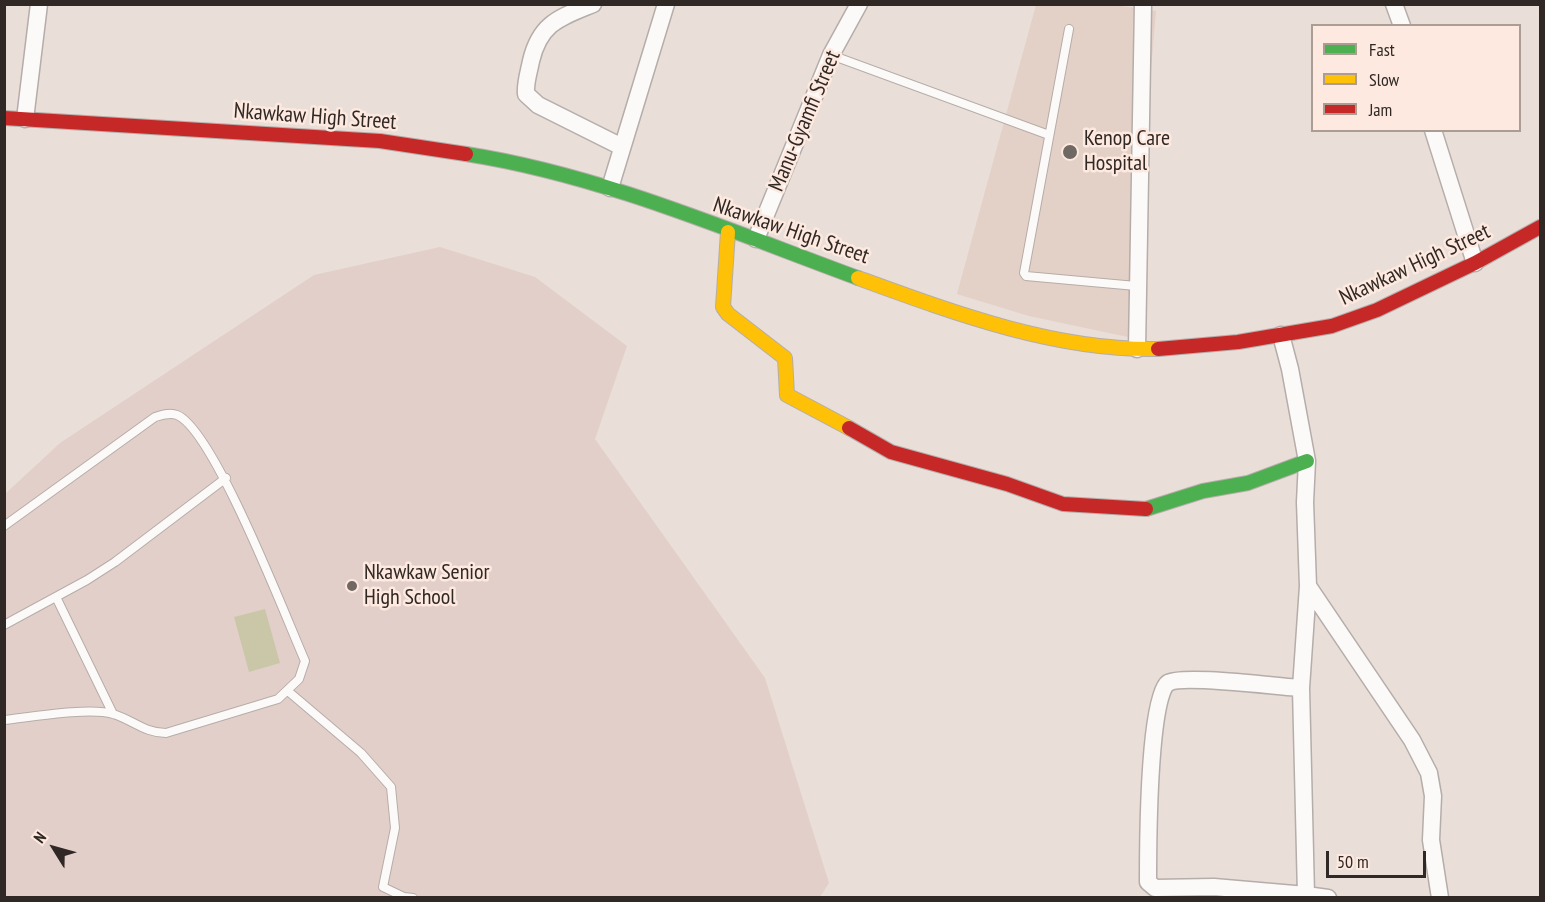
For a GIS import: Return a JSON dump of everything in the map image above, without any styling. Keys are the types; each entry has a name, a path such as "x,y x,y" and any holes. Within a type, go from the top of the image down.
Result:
{"main road":[{"name":"Nkawkaw High Street","path":"4,118 380,141 511,161 610,189 728,232 756,239 944,309 995,324 1101,345 1137,349 1190,348 1332,326 1377,310 1475,263 1540,227"},
{"path":"728,232 723,307 728,314 788,362 785,387 787,396 832,417 870,442 891,452 1007,484 1052,502 1131,509 1156,507 1203,491 1248,483 1306,461"}],"street":[{"path":"25,119 39,4"},
{"path":"593,4 558,19 544,30 536,43 526,94 538,105 622,147"},
{"path":"610,189 666,4"},
{"name":"Manu-Gyamfi Street","path":"756,239 831,55 859,4"},
{"path":"1394,4 1401,24"},
{"path":"1137,349 1136,286 1143,5"},
{"path":"1434,132 1475,263"},
{"path":"1281,335 1290,369 1306,461 1308,586 1301,688 1306,895"},
{"path":"1308,586 1412,740 1429,773 1433,796 1431,840 1440,897"},
{"path":"1301,688 1199,681 1171,681 1165,685 1160,694 1152,753 1148,882 1155,888 1214,887 1328,897"}],"lane":[{"path":"1069,29 1024,273 1026,276 1136,286"},
{"path":"831,55 1049,135"},
{"path":"4,526 155,417 166,414 179,416 192,430 226,478 305,661 299,679 289,692 278,699 166,732 154,733 113,714 96,713 4,720"},
{"path":"4,625 87,580 148,540 226,478"},
{"path":"56,597 113,714"},
{"path":"289,692 361,753 392,787 395,828 383,887 404,897 413,897"}],"shaded area":[{"name":"Kenop Care Hospital","path":"1036,5 1114,5 1156,11 1128,337 1029,316 957,294"},
{"name":"Nkawkaw Senior High School","path":"440,247 535,277 627,346 595,439 765,678 829,883 820,897 5,898 5,494 60,443 314,275"},
{"path":"265,609 280,663 249,672 234,617"}],"traffic: fast":[{"path":"466,154 516,163 616,190 858,278"},
{"path":"1146,509 1203,491 1248,483 1307,461"}],"traffic: slow":[{"path":"728,232 723,307 728,314 785,358 787,395 849,428"},
{"path":"858,278 968,316 1044,337 1082,344 1158,349"}],"traffic: jam":[{"path":"4,118 380,141 466,154"},
{"path":"1158,349 1238,342 1332,326 1377,310 1475,263 1540,227"},
{"path":"849,428 891,452 1007,484 1063,504 1146,509"}],"place":[{"name":"Kenop Care Hospital","path":"1070,152"},
{"name":"Nkawkaw Senior High School","path":"352,586"}]}
